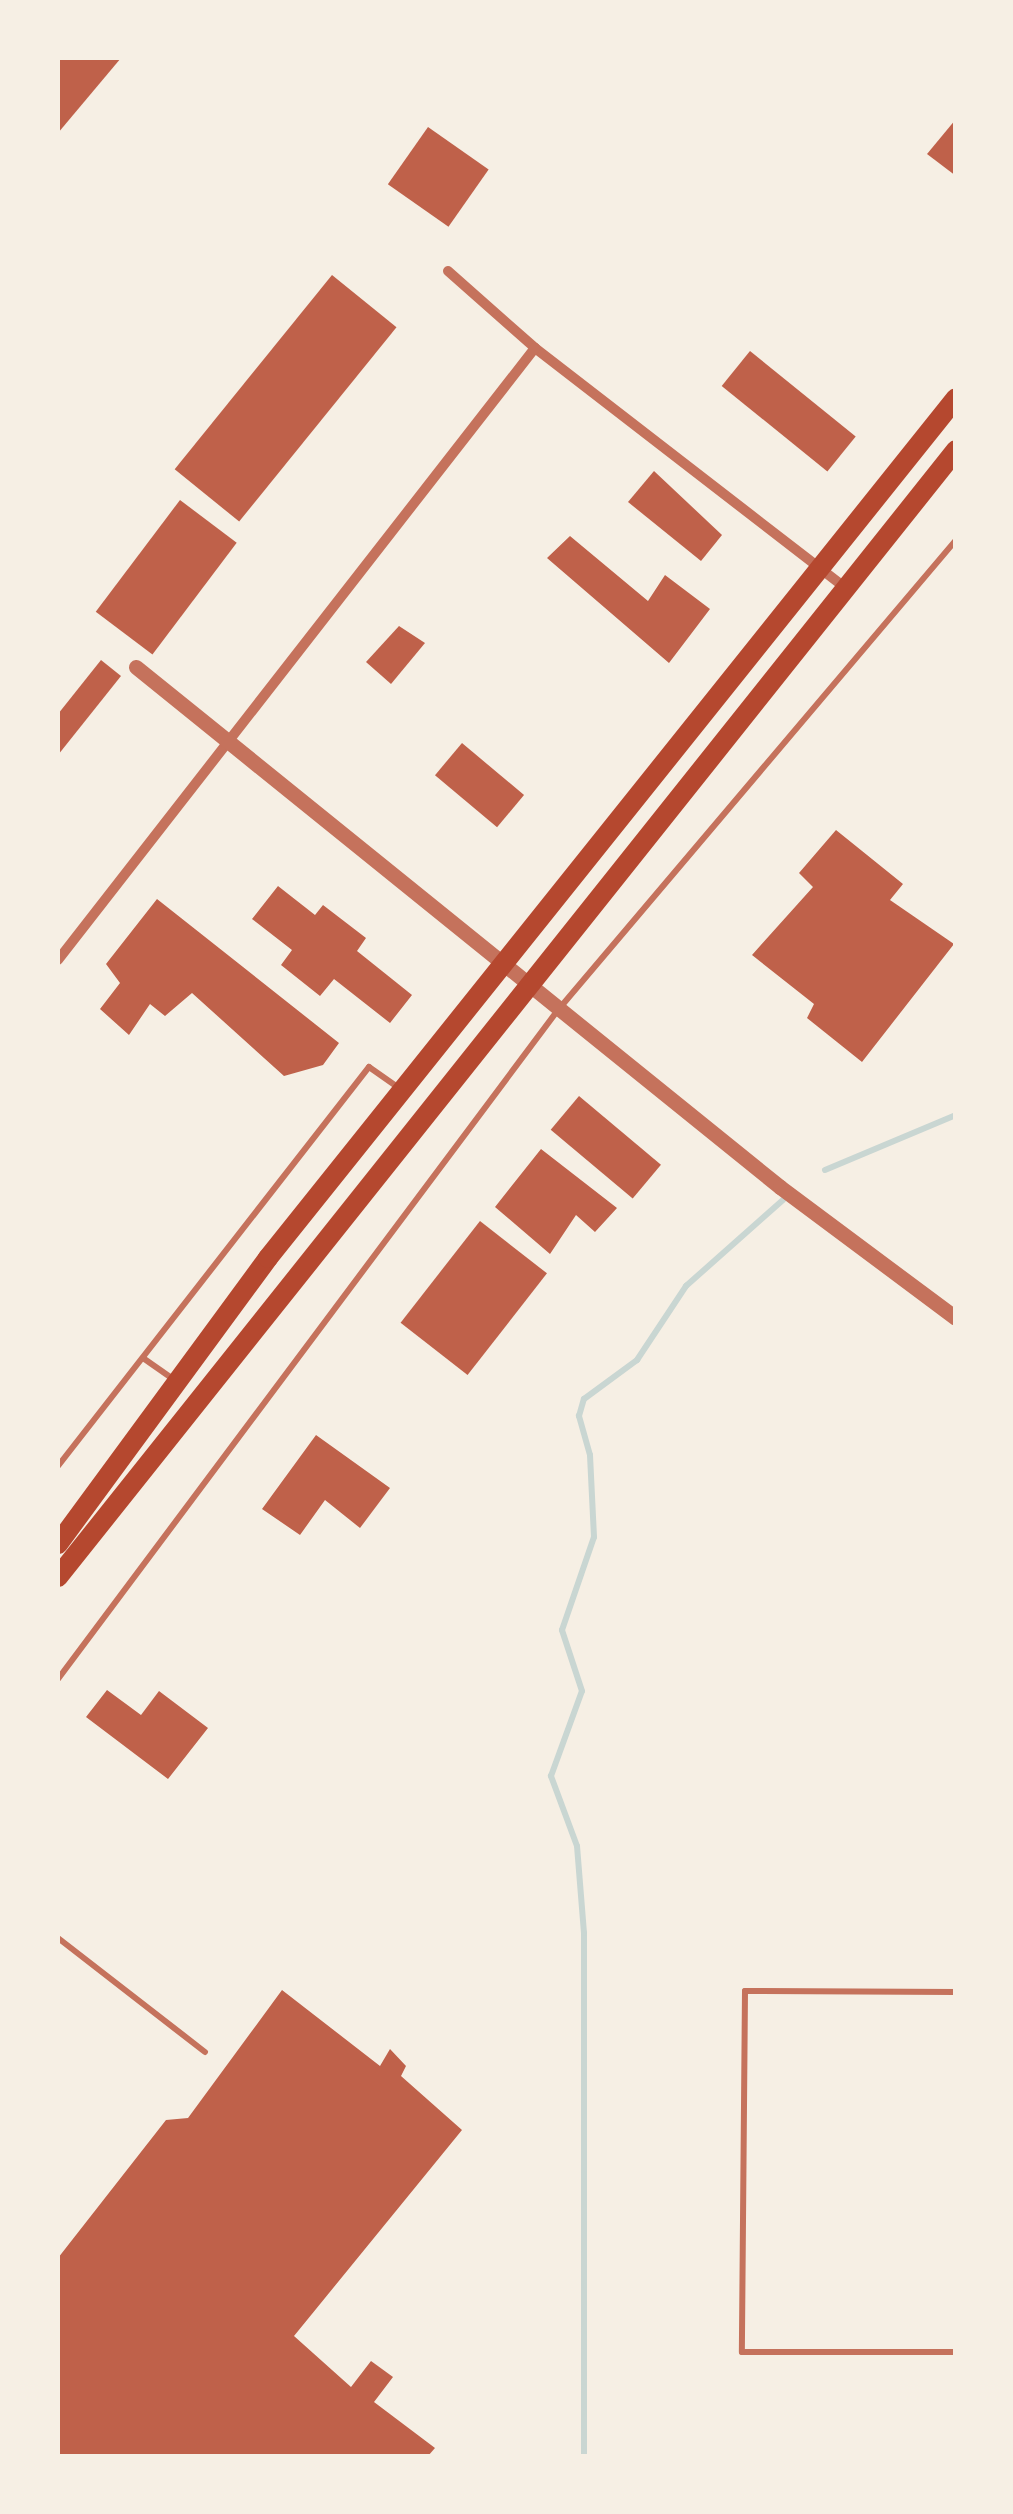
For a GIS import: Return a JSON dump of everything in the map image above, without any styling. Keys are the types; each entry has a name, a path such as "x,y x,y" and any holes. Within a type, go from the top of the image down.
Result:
{"highway":[{"path":"58,1544 176,1381 956,398"},
{"path":"58,1577 532,988 956,450"}],"street":[{"path":"448,270 536,348 846,588"},
{"path":"58,960 225,740 536,348"},
{"path":"136,667 558,1010 956,1318"}],"lane":[{"path":"58,1679 558,1010 956,540"},
{"path":"58,1466 369,1067 405,1092"},
{"path":"142,1358 176,1381"},
{"path":"58,1939 206,2052"},
{"path":"956,1992 745,1991 742,2352 956,2352"}],"building":[{"path":"58,58 121,58 58,133"},
{"path":"956,119 956,176 927,154"},
{"path":"428,127 489,169 448,227 388,184"},
{"path":"332,275 397,327 239,522 175,469"},
{"path":"750,351 856,437 827,472 722,386"},
{"path":"654,471 722,535 701,561 628,502"},
{"path":"180,500 237,543 152,655 96,612"},
{"path":"570,536 648,601 665,575 710,609 669,663 547,558"},
{"path":"399,626 425,643 391,684 366,662"},
{"path":"101,660 121,676 58,755 58,714"},
{"path":"462,743 524,795 497,827 435,775"},
{"path":"836,830 903,884 890,900 954,944 862,1062 807,1018 814,1004 752,955 813,887 799,873"},
{"path":"278,886 315,915 323,905 366,938 357,951 412,995 390,1023 334,979 320,996 281,965 292,950 252,919"},
{"path":"157,899 339,1043 323,1065 284,1076 192,993 165,1016 150,1004 129,1035 100,1009 120,983 106,964"},
{"path":"579,1096 661,1165 633,1198 551,1130"},
{"path":"541,1149 617,1208 595,1232 576,1215 550,1254 495,1207"},
{"path":"480,1221 547,1273 468,1375 401,1323"},
{"path":"316,1435 390,1488 360,1528 325,1500 300,1535 262,1509"},
{"path":"107,1690 141,1715 159,1691 208,1728 168,1779 86,1717"},
{"path":"282,1990 380,2066 390,2049 406,2066 401,2076 462,2130 294,2336 351,2387 371,2361 393,2377 374,2402 435,2448 428,2456 58,2456 58,2258 166,2120 188,2118"}],"waterway":[{"path":"825,1170 956,1115"},
{"path":"584,2456 584,1933 577,1846 551,1776 582,1691 562,1630 594,1537 590,1455 579,1416 584,1399 637,1360 686,1286 783,1200"}]}
